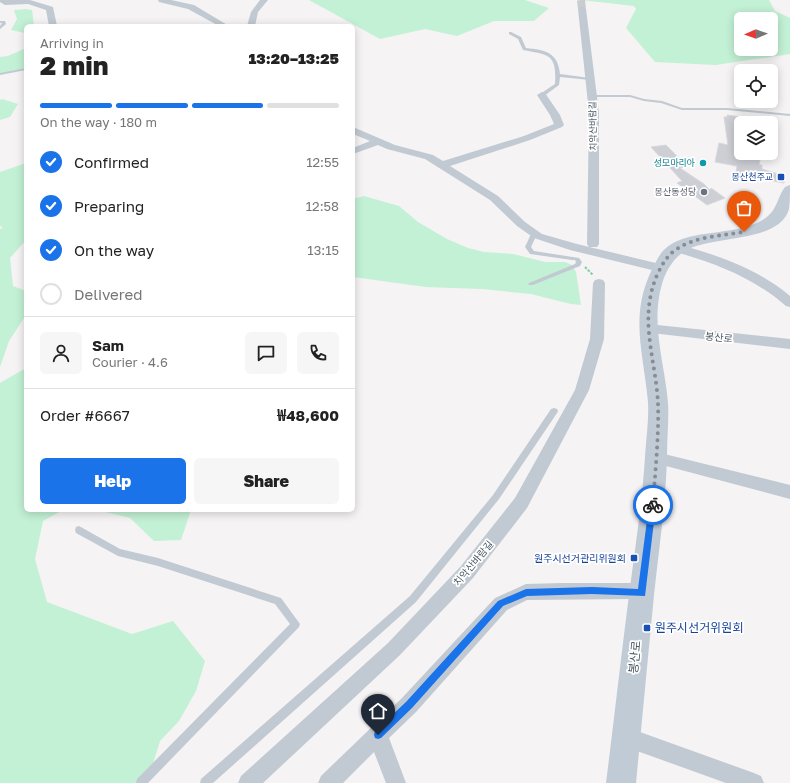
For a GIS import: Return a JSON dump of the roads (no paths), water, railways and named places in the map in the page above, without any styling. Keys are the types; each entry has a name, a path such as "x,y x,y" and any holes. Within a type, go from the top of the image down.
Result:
{"street":[{"path":"2,0 6,2 29,2 50,9 52,24"},
{"path":"162,0 191,7 221,24"},
{"path":"251,24 253,12 258,4 264,0"},
{"name":"치악산바람길","path":"582,9 594,113 593,244"},
{"path":"442,165 527,138 559,125 555,115 542,95"},
{"path":"355,131 391,147 429,157 494,198 521,224 534,234 574,247 660,268"},
{"path":"355,150 379,141"},
{"name":"봉산로","path":"621,783 651,526 656,458 658,404 648,329 649,303 653,284 666,258 677,248 697,241 744,232 761,227 772,221 780,213 789,195"},
{"path":"677,248 740,269 771,286 790,303"},
{"name":"치악산바람길","path":"248,783 394,649 467,572 521,503 582,390 597,339 599,283"},
{"name":"봉산로","path":"648,329 790,344"},
{"path":"656,458 790,492"},
{"path":"328,783 409,705 500,604 526,592 633,591 642,593"},
{"path":"378,735 396,783"},
{"path":"626,737 754,783"}],"lane":[{"path":"0,22 4,22 4,24 0,28"},
{"path":"510,33 520,38 524,49 546,52 557,62 557,84 542,95"},
{"path":"0,74 24,69"},
{"path":"558,75 590,79"},
{"path":"592,96 630,96 644,100 662,102 682,109 727,109 790,115"},
{"path":"531,284 578,265 579,262 577,259 572,258 532,253 528,247 534,234"},
{"path":"205,783 413,599 496,497 554,411"},
{"path":"79,530 118,552 158,562 278,601 296,624 141,783"}],"tunnel":[{"path":"581,0 582,9"}],"place":[{"name":"성모마리아","path":"703,163"},
{"name":"봉산천주교","path":"781,177"},
{"name":"봉산동성당","path":"704,192"},
{"name":"원주시선거관리위원회","path":"634,558"},
{"name":"원주시선거위원회","path":"647,628"}]}
